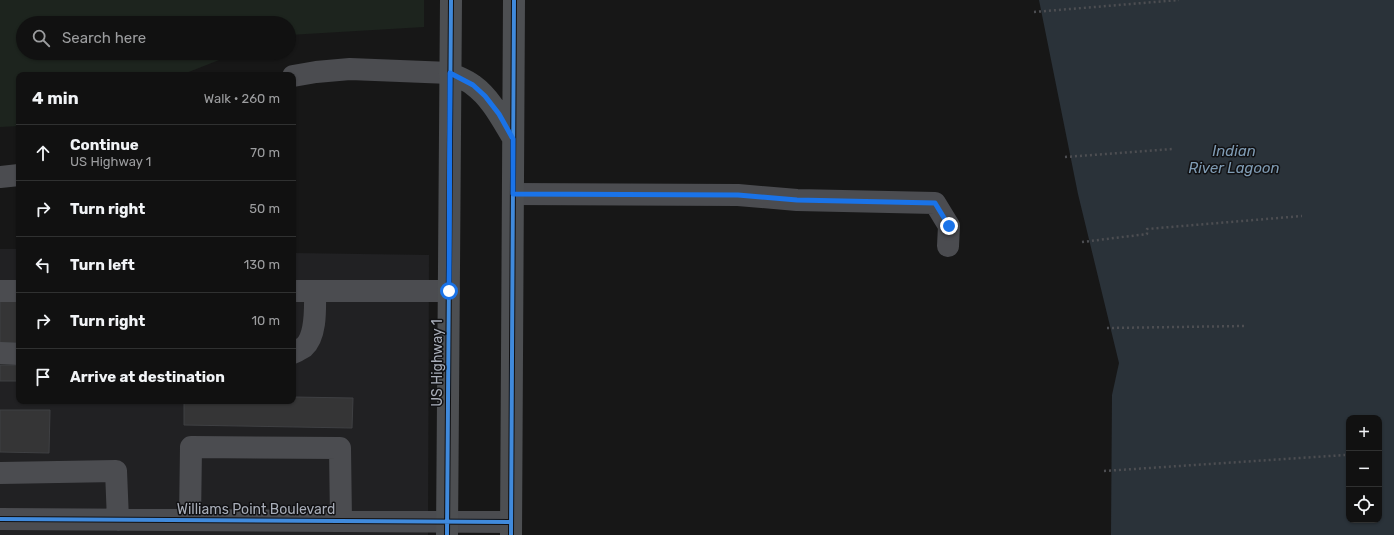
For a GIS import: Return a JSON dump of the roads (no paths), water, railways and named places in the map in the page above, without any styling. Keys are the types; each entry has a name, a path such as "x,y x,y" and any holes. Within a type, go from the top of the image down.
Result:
{"main road":[{"name":"US Highway 1","path":"447,528 451,0"},
{"path":"511,529 514,0"},
{"path":"450,73 473,85 485,96 499,114 513,139"}],"street":[{"path":"296,75 350,69 450,73"},
{"path":"0,177 16,174"},
{"path":"513,194 738,195 797,200 935,203 949,226 948,246"},
{"path":"0,290 16,291"},
{"path":"296,291 449,291"},
{"path":"296,351 305,346 312,334 315,315 315,291"},
{"path":"0,354 16,354"},
{"path":"190,520 191,448 340,448 341,521"},
{"path":"0,473 116,471 118,520"},
{"name":"Williams Point Boulevard","path":"0,519 341,521 447,528 511,529"}],"water":[{"name":"Indian River Lagoon","path":"1039,0 1394,0 1394,535 1111,535 1112,395 1119,363 1078,194"}]}
